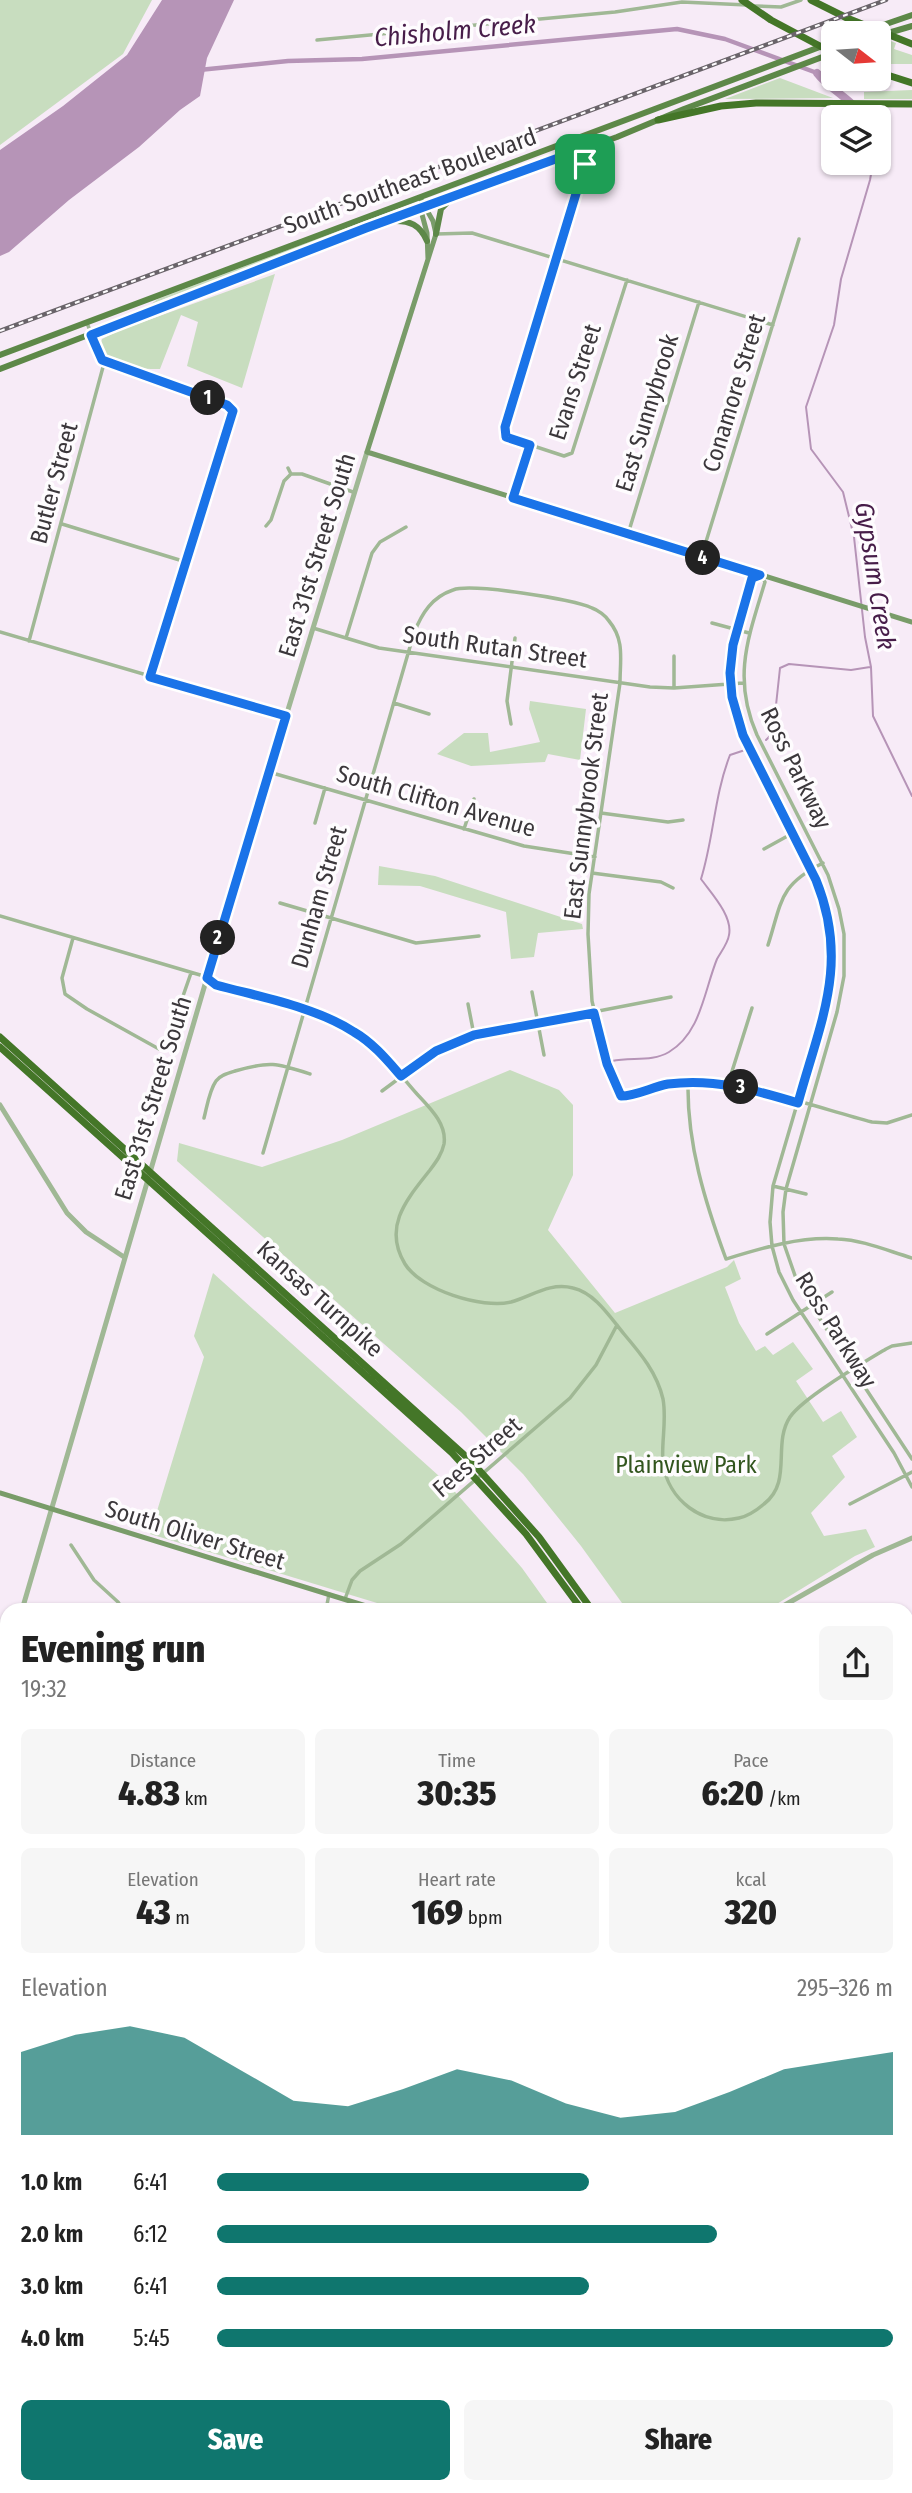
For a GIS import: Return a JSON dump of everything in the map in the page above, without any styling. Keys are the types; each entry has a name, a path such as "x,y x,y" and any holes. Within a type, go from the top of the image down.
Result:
{"highway":[{"path":"742,0 771,20 821,47"},
{"path":"811,0 911,44"},
{"path":"891,76 912,83"},
{"path":"658,120 721,106 756,103 912,104"},
{"name":"Kansas Turnpike","path":"0,1037 471,1461 539,1537 587,1603"},
{"name":"Kansas Turnpike","path":"0,1047 452,1453 526,1534 577,1603"}],"main road":[{"path":"891,22 912,15"},
{"path":"891,32 912,26"},
{"name":"South Southeast Boulevard","path":"0,355 821,47"},
{"name":"South Southeast Boulevard","path":"0,369 821,57"},
{"path":"436,234 441,209 456,195"},
{"path":"420,198 428,259"},
{"path":"423,208 436,234"},
{"path":"383,222 400,220 414,223 419,226 427,241"},
{"name":"East 31st Street South","path":"367,452 436,234"},
{"path":"367,452 912,622"},
{"name":"South Oliver Street","path":"0,1493 357,1603"}],"street":[{"path":"317,40 615,12 682,2 781,7 800,0"},
{"path":"513,498 530,445 506,437 505,427 585,164 580,137"},
{"path":"436,234 472,233 773,325"},
{"name":"Conamore Street","path":"701,558 799,239"},
{"name":"Evans Street","path":"530,445 565,456 572,453 627,280"},
{"name":"East Sunnybrook","path":"628,535 699,302"},
{"path":"87,322 102,360 232,409 233,414 150,677"},
{"name":"Butler Street","path":"29,641 95,398 102,360"},
{"name":"East 31st Street South","path":"24,1603 207,978 367,452"},
{"path":"288,468 291,474"},
{"path":"266,526 271,520 284,481 291,474 302,474 354,492"},
{"path":"62,524 186,562"},
{"path":"346,638 372,553 380,542 406,527"},
{"name":"Ross Parkway","path":"912,1459 811,1305 792,1272 785,1244 783,1212 786,1189 837,1012 844,976 842,922 833,887 823,863 751,723 743,683 743,662 748,633 765,582 760,575 752,578 736,630 730,684 743,735 811,869 825,903 833,960 825,1009 774,1186 770,1222 772,1246 779,1272 801,1312 912,1487"},
{"name":"East Sunnybrook Street","path":"409,652 420,619 436,599 459,588 485,588 572,603 593,608 608,620 621,643 622,653 589,901 588,960 594,1013 607,1064 621,1096 669,1084 688,1083"},
{"path":"712,623 748,633"},
{"name":"South Rutan Street","path":"312,628 379,648 620,683 674,688 743,683"},
{"path":"0,632 286,716"},
{"path":"511,724 507,701 515,638"},
{"name":"Dunham Street","path":"263,1153 409,652"},
{"path":"674,656 674,688"},
{"path":"394,703 429,714"},
{"name":"South Clifton Avenue","path":"269,772 528,847 594,857"},
{"path":"315,823 325,788"},
{"path":"464,829 474,799"},
{"path":"601,813 668,822 683,820"},
{"path":"764,849 793,833"},
{"path":"768,945 786,890 791,883 823,863"},
{"path":"592,873 661,882 673,888"},
{"path":"280,902 416,943 479,936"},
{"path":"0,916 207,978 216,985 304,1010 353,1031 372,1044 441,1125 443,1146 440,1156 404,1203 397,1227 399,1252 405,1265 417,1279 433,1287 486,1303 508,1303 550,1287 576,1288 588,1294 649,1365 658,1382 666,1424 663,1461 671,1488 684,1504 695,1512 726,1521 743,1518 771,1499 782,1471 784,1432 790,1417 809,1399 854,1369 892,1346 912,1343"},
{"path":"73,939 62,978 65,993 87,1009 161,1049 166,1045 191,973"},
{"path":"532,992 544,1055"},
{"path":"382,1091 436,1051 474,1035 671,997"},
{"path":"468,1004 474,1035"},
{"path":"729,1084 752,1008"},
{"path":"204,1118 217,1079 227,1073 262,1063 310,1074"},
{"path":"912,1115 887,1123 872,1122 729,1084 688,1083 696,1163 726,1259 772,1246 840,1238 912,1258"},
{"path":"0,1105 67,1213 86,1232 124,1257"},
{"path":"774,1186 806,1194"},
{"path":"767,1334 832,1292"},
{"name":"Fees Street","path":"345,1599 352,1580 360,1571 401,1544 570,1398 585,1382 617,1325"},
{"path":"850,1504 912,1472"},
{"path":"788,1603 873,1555 912,1538"},
{"path":"71,1545 94,1580 119,1603"},
{"path":"327,1603 329,1594"}],"green space":[{"path":"0,0 152,0 123,54 0,145"},
{"path":"891,41 896,43 894,49 912,55 912,64 891,64"},
{"path":"780,78 833,98 725,99"},
{"path":"912,90 912,99 864,99 864,92"},
{"path":"378,216 379,220 151,304 158,299"},
{"path":"275,274 242,388 187,366 198,322 181,315 160,369 126,366 112,359 100,346 102,339 118,331"},
{"path":"530,701 586,709 580,760 548,754 545,762 471,766 437,754 464,733 488,733 490,752 540,742 529,709"},
{"path":"379,866 435,876 582,924 583,929 538,933 534,957 511,959 506,912 420,886 378,885"},
{"name":"Plainview Park","path":"510,1070 559,1090 573,1105 573,1175 548,1230 615,1313 727,1267 734,1260 741,1279 725,1287 739,1323 756,1351 765,1346 773,1355 793,1342 813,1369 796,1381 823,1422 841,1411 857,1437 832,1456 845,1477 811,1513 824,1536 866,1529 875,1547 855,1556 778,1603 622,1603 581,1546 523,1474 461,1412 177,1161 179,1143 262,1167 342,1140"},
{"path":"213,1273 449,1485 522,1568 547,1603 377,1603 150,1534 204,1357 194,1336"}],"shaded area":[{"path":"162,0 234,0 207,58 200,96 69,200 9,252 0,256 0,150 63,106 127,55"}],"waterway":[{"name":"Chisholm Creek","path":"199,70 288,61 362,59 677,29 725,39 821,74"},
{"path":"817,73 853,105"},
{"name":"Gypsum Creek","path":"871,175 841,279 834,325 806,407 811,449 843,492 854,537 871,667 873,716 912,796"},
{"path":"766,740 773,733 780,668 789,664 851,670 870,667"},
{"path":"612,1061 649,1058 669,1052 680,1044 695,1023 717,959 729,935 728,920 701,879 717,801 730,755 745,750"}],"railway":[{"path":"0,331 886,0"}],"route":[{"path":"583,149 585,164 505,427 506,437 530,445 513,498 760,575 752,578 736,630 730,673 732,697 743,735 816,880 825,903 832,943 829,992 798,1103 729,1084 710,1083 669,1084 621,1096 607,1064 594,1013 474,1035 436,1051 401,1076 372,1044 332,1020 216,985 207,978 286,716 150,677 233,411 227,405 102,360 91,335 366,228 583,149"}]}
